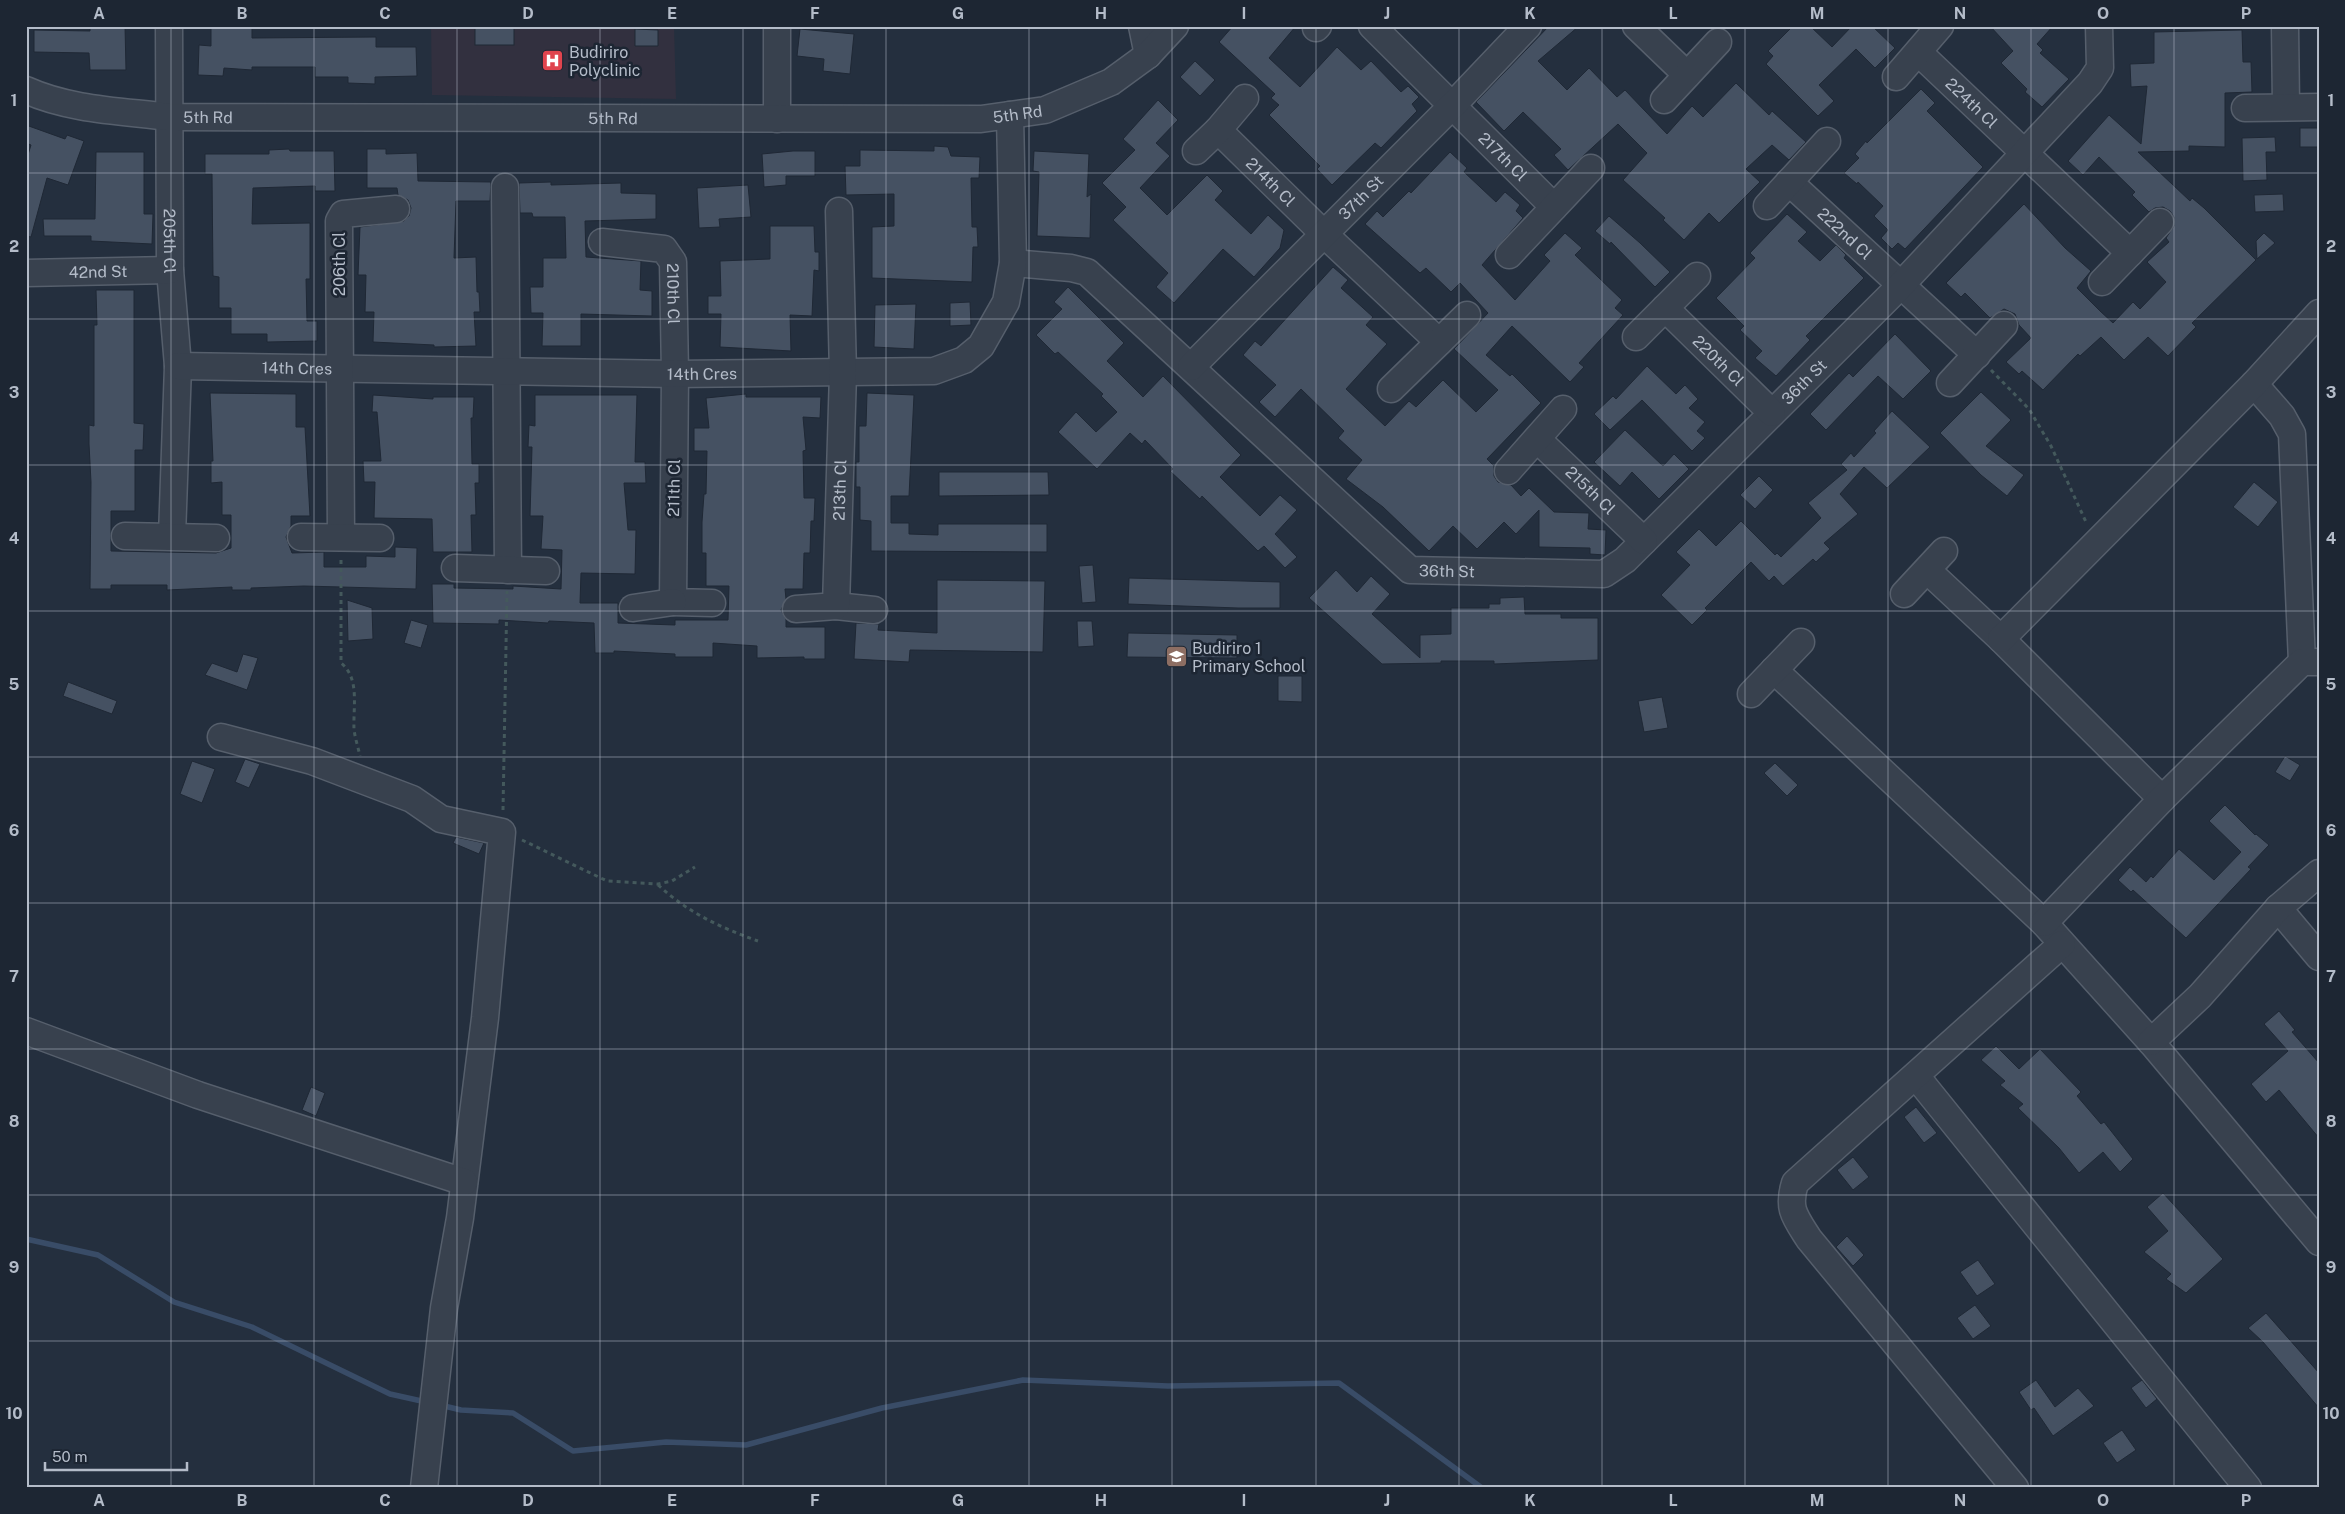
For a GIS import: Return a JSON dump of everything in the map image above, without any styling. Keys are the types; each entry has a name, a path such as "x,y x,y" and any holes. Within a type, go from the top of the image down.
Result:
{"street":[{"name":"205th Cl","path":"169,26 170,270 178,366 172,536"},
{"path":"777,26 777,119"},
{"path":"1142,26 1148,55"},
{"name":"5th Rd","path":"26,90 37,95 88,108 169,117 981,119 1046,110 1103,85 1148,55 1176,26"},
{"name":"217th Cl","path":"1372,26 1554,207"},
{"name":"37th St","path":"1191,367 1452,106 1528,26"},
{"path":"1636,26 1687,75"},
{"path":"1896,76 1940,26"},
{"name":"36th St","path":"1191,367 1410,570 1604,574 1625,560 1900,286 2090,83 2100,68 2099,26"},
{"path":"2285,26 2286,106"},
{"path":"1664,100 1718,42"},
{"name":"224th Cl","path":"1918,52 2130,253"},
{"path":"1196,151 1218,130 1245,98"},
{"path":"2245,108 2319,107"},
{"name":"14th Cres","path":"178,366 675,374 934,371 964,360 981,346 1006,302 1013,263 1010,115"},
{"name":"214th Cl","path":"1218,130 1324,234 1439,342"},
{"path":"1766,206 1827,141"},
{"path":"1509,255 1591,168"},
{"name":"222nd Cl","path":"1789,182 1977,355"},
{"path":"505,187 508,570"},
{"name":"206th Cl","path":"339,368 339,221 343,214 396,209"},
{"name":"213th Cl","path":"836,606 843,373 839,211"},
{"path":"2102,282 2160,222"},
{"name":"210th Cl","path":"602,242 664,249 673,262 675,374"},
{"path":"1013,263 1071,268 1087,272 1191,367"},
{"name":"42nd St","path":"26,273 170,270"},
{"path":"1636,337 1697,276"},
{"name":"220th Cl","path":"1665,308 1772,414"},
{"path":"2001,639 2254,384 2319,313"},
{"path":"1391,389 1467,315"},
{"path":"1950,383 2004,325"},
{"path":"339,368 341,536"},
{"name":"211th Cl","path":"673,602 675,374"},
{"path":"2044,923 2162,799 2310,662 2292,434 2282,416 2254,384"},
{"path":"1508,472 1563,409"},
{"name":"215th Cl","path":"1537,439 1644,541"},
{"path":"125,536 216,538"},
{"path":"301,537 341,536 380,538"},
{"path":"1904,594 1944,551"},
{"path":"455,568 546,571"},
{"path":"1927,570 2001,639 2162,799"},
{"path":"633,608 673,602 712,603"},
{"path":"796,609 836,606 874,610"},
{"path":"1751,694 1801,642"},
{"path":"1774,670 2044,923 2151,1042 2319,1242"},
{"path":"221,737 312,761 412,799 441,819 502,832 484,1018 464,1182 444,1308 424,1488"},
{"path":"2151,1042 2200,996 2278,908 2319,873"},
{"path":"2278,908 2319,957"},
{"path":"2015,1488 1809,1238 1791,1210 1791,1196 1795,1183 2062,944"},
{"path":"26,1031 198,1095 464,1182"},
{"path":"1916,1076 2248,1488"}],"path":[{"path":"1977,355 2030,409 2051,446 2096,543"},
{"path":"341,536 341,663 349,669 354,686 354,731 364,772 375,785"},
{"path":"508,570 502,832 530,843 607,881 658,884 672,881 695,867"},
{"path":"658,884 674,899 708,921 758,941"}],"shaded area":[{"name":"Budiriro Polyclinic","path":"431,26 674,26 676,99 432,95"}],"building":[{"path":"90,26 125,26 126,70 90,70 89,53 34,52 34,30 90,31"},
{"path":"211,26 252,26 252,38 376,37 376,47 416,47 417,76 375,77 375,84 348,83 348,77 315,77 315,67 252,67 252,70 224,68 223,76 198,75 199,45 211,46"},
{"path":"475,26 514,26 514,45 475,45"},
{"path":"1233,26 1296,26 1269,58 1300,87 1337,47 1361,70 1371,61 1401,92 1408,86 1419,97 1412,104 1417,111 1381,148 1375,143 1332,185 1317,169 1320,166 1269,115 1279,105 1271,98 1275,94 1219,42"},
{"path":"1549,26 1579,26 1538,61 1567,90 1589,68 1617,97 1625,90 1667,134 1692,106 1703,117 1736,83 1769,115 1772,111 1806,142 1789,160 1772,145 1746,169 1760,182 1719,223 1709,213 1684,240 1663,220 1665,218 1623,180 1647,153 1618,124 1568,170 1554,155 1561,149 1523,112 1504,131 1476,102"},
{"path":"1793,26 1810,26 1832,47 1852,26 1872,26 1895,48 1875,68 1856,49 1819,85 1834,101 1818,116 1766,64 1773,56 1768,51"},
{"path":"1990,26 2053,26 2037,44 2043,50 2040,53 2069,79 2042,107 2025,92 2027,89 2001,63 2013,51"},
{"path":"635,29 658,30 658,46 635,46"},
{"path":"800,29 854,34 850,74 823,71 824,59 797,56"},
{"path":"2242,30 2243,62 2251,62 2252,92 2225,93 2225,147 2189,146 2189,151 2138,152 2190,201 2192,198 2204,208 2256,260 2192,323 2196,327 2168,356 2148,337 2124,360 2101,337 2080,356 2078,354 2043,390 2022,371 2019,374 2006,362 2031,338 2019,325 2015,314 2004,309 1990,318 1965,293 1961,297 1946,283 2024,204 2065,248 2091,271 2077,288 2113,323 2133,302 2140,309 2166,282 2147,262 2169,242 2166,238 2174,226 2174,217 2170,211 2163,207 2155,208 2149,212 2132,195 2135,192 2099,157 2083,175 2068,161 2109,115 2141,144 2147,86 2131,87 2130,64 2154,63 2154,32"},
{"path":"1195,61 1215,80 1200,96 1180,77"},
{"path":"1921,89 1935,103 1927,111 1983,167 1905,249 1898,243 1892,249 1881,238 1888,230 1874,216 1883,206 1858,182 1857,184 1844,173 1859,158 1855,154 1866,141 1867,143"},
{"path":"1158,100 1178,120 1156,143 1170,156 1140,188 1167,215 1207,175 1223,191 1215,200 1251,234 1268,215 1284,230 1280,248 1254,277 1223,249 1174,303 1156,287 1168,273 1113,220 1126,207 1102,183 1135,150 1123,139"},
{"path":"26,125 65,139 67,135 84,141 68,185 47,178 31,237 26,236 26,161 31,145 26,143"},
{"path":"2300,128 2319,128 2319,147 2300,147"},
{"path":"2275,137 2276,152 2266,152 2267,180 2243,181 2242,138"},
{"path":"934,146 948,147 951,156 980,157 979,178 971,178 972,227 977,227 978,247 973,247 972,282 872,278 872,227 894,226 894,194 846,195 845,166 860,166 860,150 934,151"},
{"path":"289,149 290,151 334,151 335,191 315,191 315,186 253,188 252,224 310,223 310,279 306,279 307,321 317,321 317,341 267,342 267,334 231,334 231,308 219,308 219,277 213,276 212,174 205,174 205,154 269,154 269,150"},
{"path":"367,149 386,149 386,154 417,153 418,181 491,182 490,201 456,201 454,258 476,257 477,292 479,292 480,312 474,312 476,346 434,347 434,345 373,342 374,312 365,312 366,275 358,275 360,227 404,221 409,216 411,208 408,200 398,195 397,188 367,188"},
{"path":"815,151 815,176 786,176 786,185 764,187 762,154"},
{"path":"1034,151 1089,154 1087,197 1091,194 1090,238 1037,236 1039,172 1033,171"},
{"path":"96,152 144,152 144,214 153,214 152,244 91,241 91,236 44,236 43,219 95,219"},
{"path":"1450,152 1467,168 1464,172 1496,202 1505,192 1520,205 1516,211 1523,218 1482,265 1515,300 1550,261 1544,255 1565,233 1582,248 1575,255 1622,300 1615,308 1623,315 1579,363 1584,367 1570,382 1512,326 1486,355 1510,376 1512,374 1541,403 1487,459 1494,466 1494,476 1498,482 1511,485 1521,496 1529,488 1554,512 1589,513 1588,529 1606,530 1605,555 1590,554 1590,548 1539,547 1539,510 1516,534 1504,522 1477,549 1453,526 1429,551 1383,507 1346,479 1362,460 1338,438 1344,431 1301,389 1275,417 1259,402 1276,385 1243,355 1255,341 1261,346 1333,267 1348,280 1341,288 1373,317 1366,325 1387,344 1346,389 1385,426 1409,401 1416,407 1443,380 1476,412 1498,390 1454,349 1488,313 1460,283 1451,292 1426,268 1420,273 1365,224 1377,211 1383,217 1409,191 1411,193"},
{"path":"551,182 551,185 621,183 621,193 656,194 656,219 585,221 586,257 641,261 640,290 652,291 652,316 581,314 581,346 542,346 543,313 531,313 530,287 543,287 543,258 566,258 565,217 533,217 532,213 520,213 519,183"},
{"path":"748,185 751,217 719,219 720,227 699,228 697,188"},
{"path":"2283,194 2284,211 2255,212 2254,195"},
{"path":"1787,214 1807,232 1798,241 1820,261 1836,245 1846,255 1844,258 1864,278 1806,336 1810,340 1776,376 1755,358 1762,351 1740,330 1744,326 1716,298 1755,258 1750,253"},
{"path":"1609,216 1670,272 1655,287 1611,242 1610,244 1595,231"},
{"path":"770,226 814,226 815,252 819,252 819,271 814,270 812,316 790,315 791,351 720,347 721,314 708,314 708,296 721,296 720,261 770,259"},
{"path":"2264,233 2275,243 2257,259 2256,241"},
{"path":"1068,287 1124,343 1107,361 1143,397 1163,376 1241,455 1220,477 1260,516 1280,495 1297,510 1275,534 1297,557 1285,568 1264,546 1258,551 1202,496 1200,499 1170,471 1173,469 1145,440 1142,444 1130,433 1097,469 1058,432 1076,412 1096,432 1117,412 1101,396 1103,394 1058,352 1055,354 1036,335 1062,309 1054,302"},
{"path":"96,290 134,290 134,423 144,424 143,450 135,450 135,511 111,511 111,551 216,553 231,548 231,515 222,515 222,482 211,483 211,461 213,461 210,393 296,394 296,427 305,427 310,516 291,516 291,526 286,537 292,553 324,552 324,567 366,567 366,556 395,557 395,547 417,548 416,589 304,586 251,588 251,590 232,590 232,587 167,590 167,585 111,585 111,589 90,589 91,482 89,425 94,426 94,325 97,325"},
{"path":"970,302 971,325 950,326 950,303"},
{"path":"916,304 914,349 874,347 875,305"},
{"path":"1895,334 1931,371 1903,399 1878,376 1826,430 1810,414 1849,373 1853,377"},
{"path":"1647,366 1676,394 1685,385 1698,399 1689,408 1705,422 1697,431 1705,438 1692,451 1642,400 1610,430 1594,414 1613,396 1616,399"},
{"path":"1981,392 2011,420 1986,446 2024,475 2007,496 1981,475 1940,433"},
{"path":"867,393 914,395 909,496 891,496 891,523 909,523 909,534 938,535 938,524 1047,524 1047,552 871,551 871,521 860,520 860,487 856,487 856,462 859,462 859,426 866,426"},
{"path":"746,394 746,397 821,397 820,418 803,417 806,450 803,451 804,498 815,498 814,521 811,521 810,553 804,553 803,589 785,589 786,599 781,610 786,619 786,627 825,627 825,659 804,659 804,657 757,658 757,646 713,643 713,657 675,657 675,654 614,651 614,653 595,653 594,623 499,620 499,624 433,623 432,584 454,584 454,588 513,589 513,586 561,589 562,550 541,549 543,516 530,516 532,447 528,447 529,425 535,426 535,395 637,395 635,462 645,462 646,483 624,483 628,530 636,530 635,574 581,573 580,603 618,603 618,623 675,625 675,620 728,620 729,586 706,586 706,553 702,553 702,522 704,494 706,494 707,451 694,451 694,428 709,428 706,398"},
{"path":"373,395 433,399 433,397 474,397 473,418 471,418 472,464 479,464 479,483 475,483 476,515 471,515 472,552 433,552 432,519 374,518 375,482 364,482 363,461 381,461 377,412 372,412"},
{"path":"1892,411 1930,447 1887,488 1864,467 1840,494 1858,514 1824,543 1830,549 1816,562 1813,559 1783,586 1774,576 1769,581 1751,562 1705,608 1707,610 1692,625 1661,595 1690,565 1676,552 1699,529 1716,546 1741,521 1775,555 1777,553 1781,557 1821,518 1808,503 1847,470 1841,464 1851,453 1854,457 1876,433 1874,431"},
{"path":"1625,430 1663,466 1674,454 1689,469 1659,499 1632,472 1620,486 1594,462"},
{"path":"939,472 1048,472 1049,495 939,496"},
{"path":"1759,476 1773,490 1755,509 1740,495"},
{"path":"2254,482 2278,502 2258,527 2233,507"},
{"path":"1093,565 1096,602 1082,603 1079,566"},
{"path":"1336,570 1357,592 1371,576 1390,594 1372,614 1420,658 1420,635 1451,634 1451,608 1489,608 1489,604 1500,604 1500,598 1524,597 1525,614 1561,614 1561,618 1598,618 1598,660 1494,664 1494,661 1441,661 1441,663 1382,664 1309,598"},
{"path":"1129,578 1280,582 1280,608 1128,604"},
{"path":"937,580 1045,581 1043,652 910,650 909,662 854,659 856,623 879,624 878,630 937,633"},
{"path":"347,600 372,608 373,639 348,641"},
{"path":"411,620 428,625 421,648 404,643"},
{"path":"1077,621 1092,621 1094,646 1078,647"},
{"path":"1128,633 1237,635 1237,658 1127,657"},
{"path":"243,654 258,658 247,690 205,675 212,663 237,672"},
{"path":"1278,676 1302,676 1302,702 1278,701"},
{"path":"68,682 117,701 112,714 63,696"},
{"path":"1662,697 1668,728 1644,732 1638,701"},
{"path":"2285,756 2300,765 2290,781 2275,772"},
{"path":"245,759 260,764 249,788 235,782"},
{"path":"192,761 215,769 202,803 180,794"},
{"path":"1775,763 1798,785 1787,796 1764,773"},
{"path":"2225,805 2255,835 2269,845 2248,867 2251,869 2186,938 2133,890 2131,892 2118,880 2130,867 2146,882 2151,876 2153,878 2179,849 2214,880 2241,852 2209,821"},
{"path":"456,837 484,843 479,854 453,843"},
{"path":"2279,1011 2295,1030 2292,1032 2319,1063 2319,1138 2279,1090 2266,1102 2251,1084 2288,1051 2264,1024"},
{"path":"1996,1046 2019,1069 2040,1049 2081,1092 2077,1096 2101,1124 2104,1122 2133,1159 2120,1172 2103,1152 2079,1173 2059,1148 2018,1108 2023,1104 2000,1085 2005,1081 1981,1060"},
{"path":"311,1087 325,1093 316,1116 302,1110"},
{"path":"1916,1107 1937,1133 1924,1143 1904,1117"},
{"path":"1853,1157 1869,1177 1853,1190 1837,1170"},
{"path":"2163,1193 2223,1259 2186,1293 2166,1279 2171,1274 2144,1252 2168,1231 2147,1207"},
{"path":"1847,1236 1864,1255 1853,1266 1836,1247"},
{"path":"1978,1260 1995,1284 1977,1296 1960,1272"},
{"path":"1975,1305 1991,1326 1973,1339 1957,1318"},
{"path":"2266,1313 2319,1373 2319,1408 2263,1342 2248,1328"},
{"path":"2036,1380 2055,1407 2078,1388 2094,1406 2053,1436 2034,1408 2031,1410 2019,1392"},
{"path":"2142,1380 2157,1399 2146,1408 2131,1388"},
{"path":"2122,1430 2136,1450 2117,1463 2103,1443"}],"waterway":[{"path":"26,1239 98,1255 174,1302 252,1327 390,1394 426,1402"},
{"path":"440,1405 461,1410 513,1413 573,1451 666,1442 746,1445 882,1408 1023,1380 1168,1386 1339,1383 1482,1488"}],"place":[{"name":"Budiriro Polyclinic","path":"553,61"},
{"name":"Budiriro 1 Primary School","path":"1176,657"}]}
